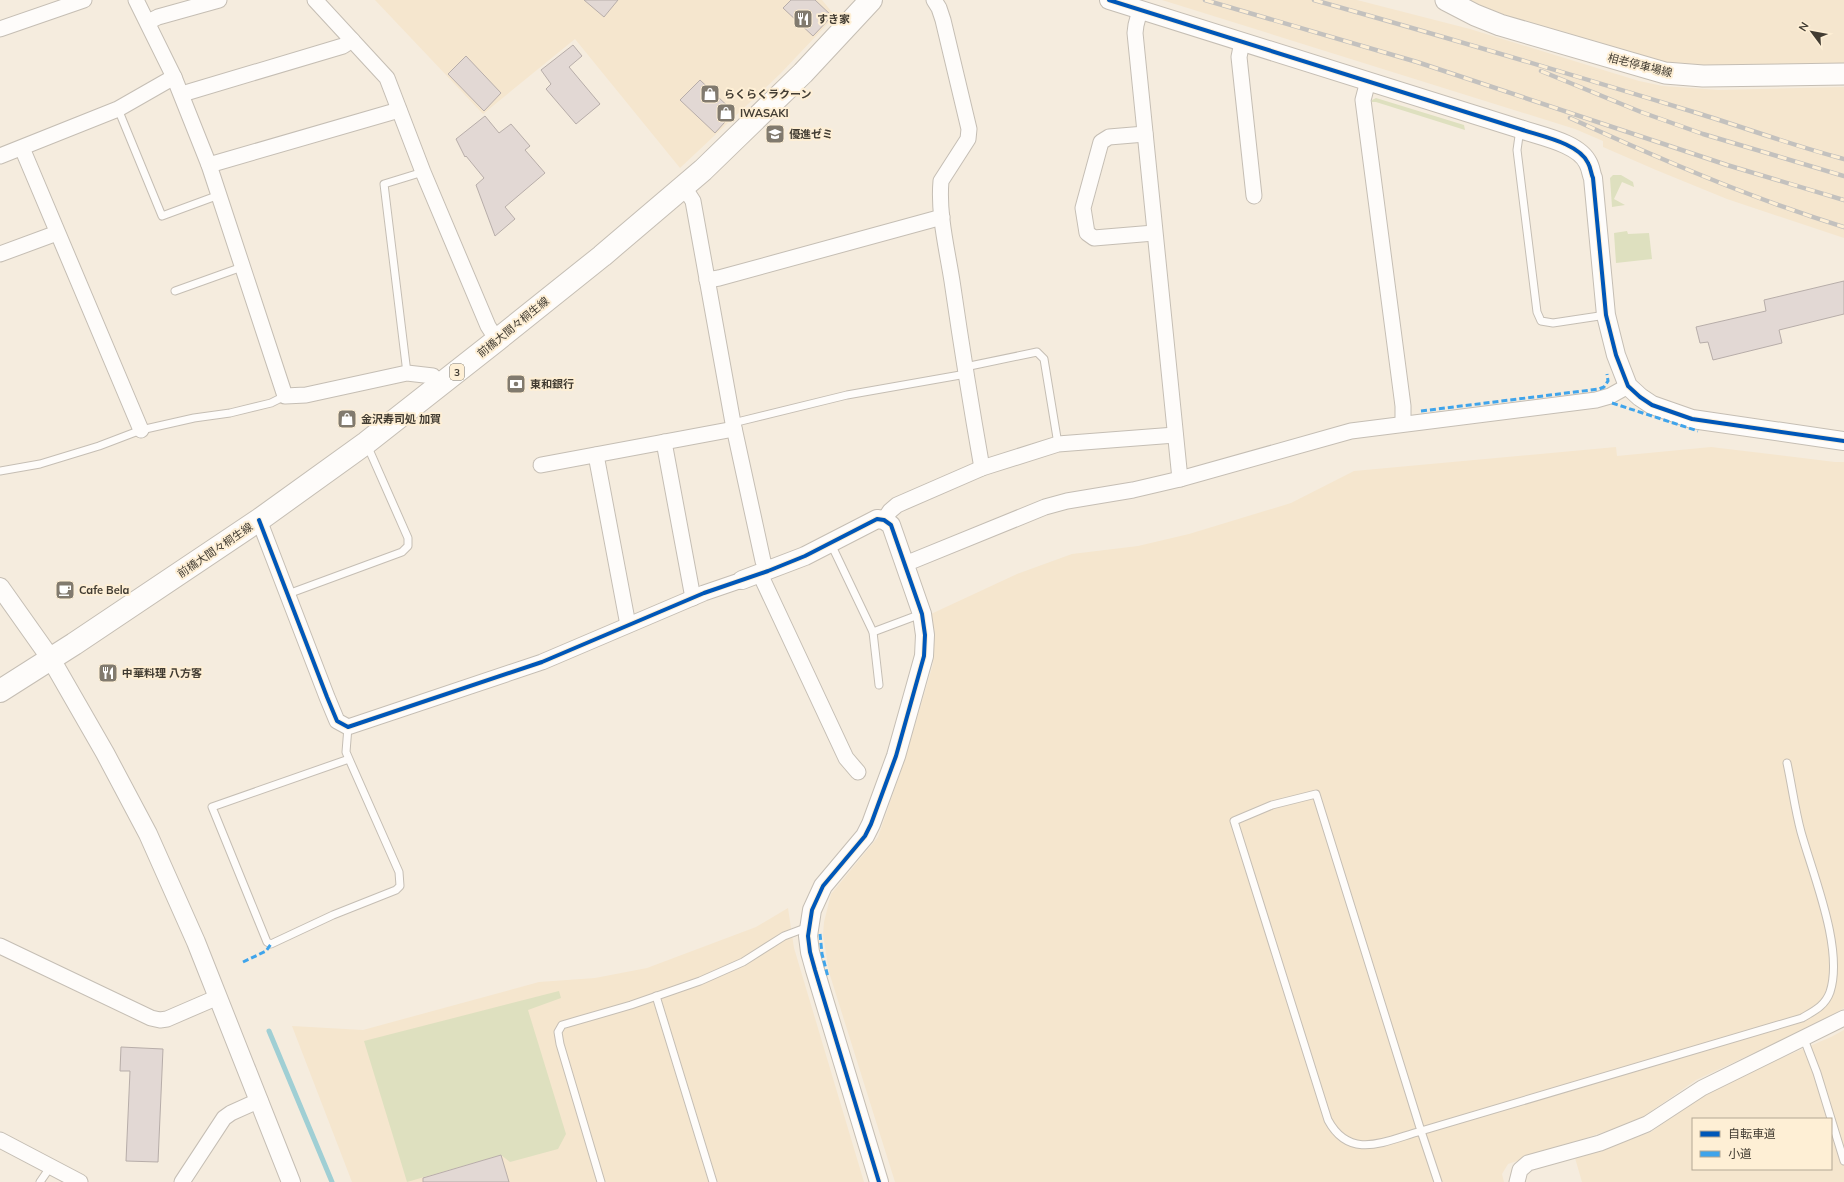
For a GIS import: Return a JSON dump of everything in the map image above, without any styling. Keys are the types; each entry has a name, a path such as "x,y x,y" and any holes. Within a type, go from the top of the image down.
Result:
{"main road":[{"name":"前橋大間々桐生線","path":"2,688 51,659 259,520 366,443 497,340 684,187 770,106 871,0"},
{"name":"相老停車場線","path":"1446,0 1475,15 1500,25 1665,73 1703,76 1844,74"}],"street":[{"path":"0,29 84,0"},
{"path":"136,0 182,94 209,165 285,396 306,395 407,373 433,376 440,384"},
{"path":"148,22 158,17 219,0"},
{"path":"315,0 387,78 423,172 488,326 497,340"},
{"path":"934,0 940,8 970,129 968,139 941,181 942,217 965,370 982,468"},
{"path":"1109,0 1520,129 1564,144 1580,152 1588,163 1593,178 1598,245 1606,315 1616,355 1628,386 1640,398 1652,405 1692,419 1844,441"},
{"path":"1140,10 1135,33 1180,479"},
{"path":"182,94 343,46 352,40"},
{"path":"1242,42 1239,57 1254,196"},
{"path":"0,156 118,109 174,77"},
{"path":"1368,81 1363,100 1403,406 1403,423"},
{"path":"209,165 400,110"},
{"path":"1145,134 1109,137 1101,142 1083,208 1087,233 1094,238 1154,233"},
{"path":"22,148 141,430"},
{"path":"684,187 693,201 734,426 763,561 764,573 846,758 858,772"},
{"path":"707,280 942,217"},
{"path":"0,254 57,233"},
{"path":"905,564 1045,507 1067,501 1133,490 1180,479 1351,431 1403,423 1596,400 1610,396 1628,386"},
{"path":"541,466 664,442 734,426"},
{"path":"884,520 890,511 897,505 982,468 1058,444 1176,435"},
{"path":"664,442 693,598"},
{"path":"596,455 628,625"},
{"path":"259,520 337,721 348,727 542,662 693,598 764,573 805,556 877,519 884,520 891,525 922,614 925,635 924,656 921,671 896,756 871,824 865,836 823,886 812,910 808,936 810,952 879,1182"},
{"path":"0,587 51,659 105,752 148,834 180,902 260,1100 291,1182"},
{"path":"0,946 151,1018 160,1020 167,1019 218,997"},
{"path":"1518,1182 1520,1170 1528,1163 1600,1143 1647,1124 1702,1088 1844,1018"},
{"path":"182,1182 224,1118 231,1113 260,1100"},
{"path":"0,1140 80,1182"}],"lane":[{"path":"118,109 162,216 219,195"},
{"path":"1520,129 1517,139 1517,150 1537,312 1541,321 1553,323 1606,315"},
{"path":"407,373 384,184 423,172"},
{"path":"175,291 242,267"},
{"path":"734,426 848,395 965,370 1037,352 1044,359 1058,444"},
{"path":"0,471 48,461 99,446 141,430 194,418 230,413 271,403 285,396"},
{"path":"288,594 402,552 408,546 408,538 366,443"},
{"path":"831,543 872,632 879,685"},
{"path":"872,632 922,614"},
{"path":"348,727 346,752 350,759 399,872 400,886 396,890 333,915 271,944 266,942 212,807 350,759"},
{"path":"1438,1182 1420,1131 1316,794 1272,805 1234,821 1328,1120 1335,1132 1346,1141 1358,1145 1375,1144 1420,1131 1802,1018 1816,1010 1825,1002 1833,981 1834,955 1831,932 1801,831 1787,763"},
{"path":"601,1182 560,1044 558,1032 562,1025 700,981 743,962 784,936 810,926"},
{"path":"656,996 713,1182"},
{"path":"1804,1039 1817,1073 1831,1118"},
{"path":"1832,1122 1844,1161"},
{"path":"40,1182 51,1166"}],"shaded area":[{"path":"375,0 822,0 835,16 780,74 680,168 575,39 483,114"},
{"path":"1162,0 1357,0 1470,29 1639,81 1663,86 1719,90 1844,87 1844,238 1727,199 1603,147 1603,141 1575,129"},
{"path":"1466,0 1844,0 1844,65 1683,69 1478,8"},
{"path":"1616,447 1617,456 1711,447 1844,462 1844,1008 1824,1020 1696,1080 1637,1121 1508,1164 1502,1174 1504,1182 895,1182 829,972 823,935 824,922 831,894 878,837 904,762 933,664 934,642 931,614 1017,574 1072,554 1138,546 1189,534 1291,503 1354,471"},
{"path":"788,908 794,948 864,1182 352,1182 292,1026 363,1030 539,982 595,978 647,968 756,927"},
{"path":"1844,1030 1844,1182 1582,1182 1575,1158 1651,1132 1706,1093 1760,1067"}],"green space":[{"path":"1376,98 1464,125 1465,130 1372,102 1372,100"},
{"path":"1613,175 1621,175 1633,182 1634,187 1622,182 1614,199 1625,205 1612,207 1610,178"},
{"path":"1627,231 1628,234 1649,233 1652,259 1616,263 1614,233"},
{"path":"559,991 561,998 528,1010 566,1134 558,1149 510,1162 501,1155 407,1182 364,1041"}],"building":[{"path":"584,0 618,0 604,17"},
{"path":"791,0 815,0 832,16 813,36 783,8"},
{"path":"573,45 582,56 569,67 600,104 576,124 546,89 551,84 541,70"},
{"path":"466,56 501,93 484,111 448,74"},
{"path":"700,80 734,112 715,133 680,100"},
{"path":"485,116 499,133 511,124 530,146 525,150 545,173 505,207 515,219 495,236 476,185 484,178 466,156 465,157 456,139"},
{"path":"1844,281 1844,314 1779,330 1782,343 1713,360 1708,342 1700,343 1696,327 1766,311 1764,300"},
{"path":"121,1047 163,1049 158,1162 126,1161 130,1071 120,1071"},
{"path":"501,1155 509,1182 423,1182 423,1178"}],"waterway":[{"path":"269,1031 332,1182"}],"railway":[{"path":"1205,0 1417,62 1727,165 1844,200"},
{"path":"1314,0 1554,70 1844,159"},
{"path":"1541,71 1641,112 1703,134 1844,176"},
{"path":"1570,118 1740,191 1844,227"}],"marked path":[{"path":"1421,411 1599,389 1604,387 1608,381 1607,374"},
{"path":"1612,403 1698,431"},
{"path":"820,934 822,954 828,977"},
{"path":"243,962 266,951 271,944"}],"cycle path":[{"path":"1109,0 1568,145 1583,156 1590,167 1593,178 1606,315 1616,355 1628,386 1652,405 1692,419 1844,441"},
{"path":"259,520 337,721 348,727 542,662 704,593 768,571 805,556 877,519 884,520 891,525 922,614 925,635 924,656 896,756 871,824 865,836 823,886 812,910 808,936 810,952 815,970 879,1182"}],"place":[{"name":"すき家","path":"803,19"},
{"name":"らくらくラクーン","path":"710,94"},
{"name":"IWASAKI","path":"726,113"},
{"name":"優進ゼミ","path":"775,134"},
{"name":"東和銀行","path":"516,384"},
{"name":"金沢寿司処 加賀","path":"347,419"},
{"name":"Cafe Bela","path":"65,590"},
{"name":"中華料理 八方客","path":"108,673"}]}
